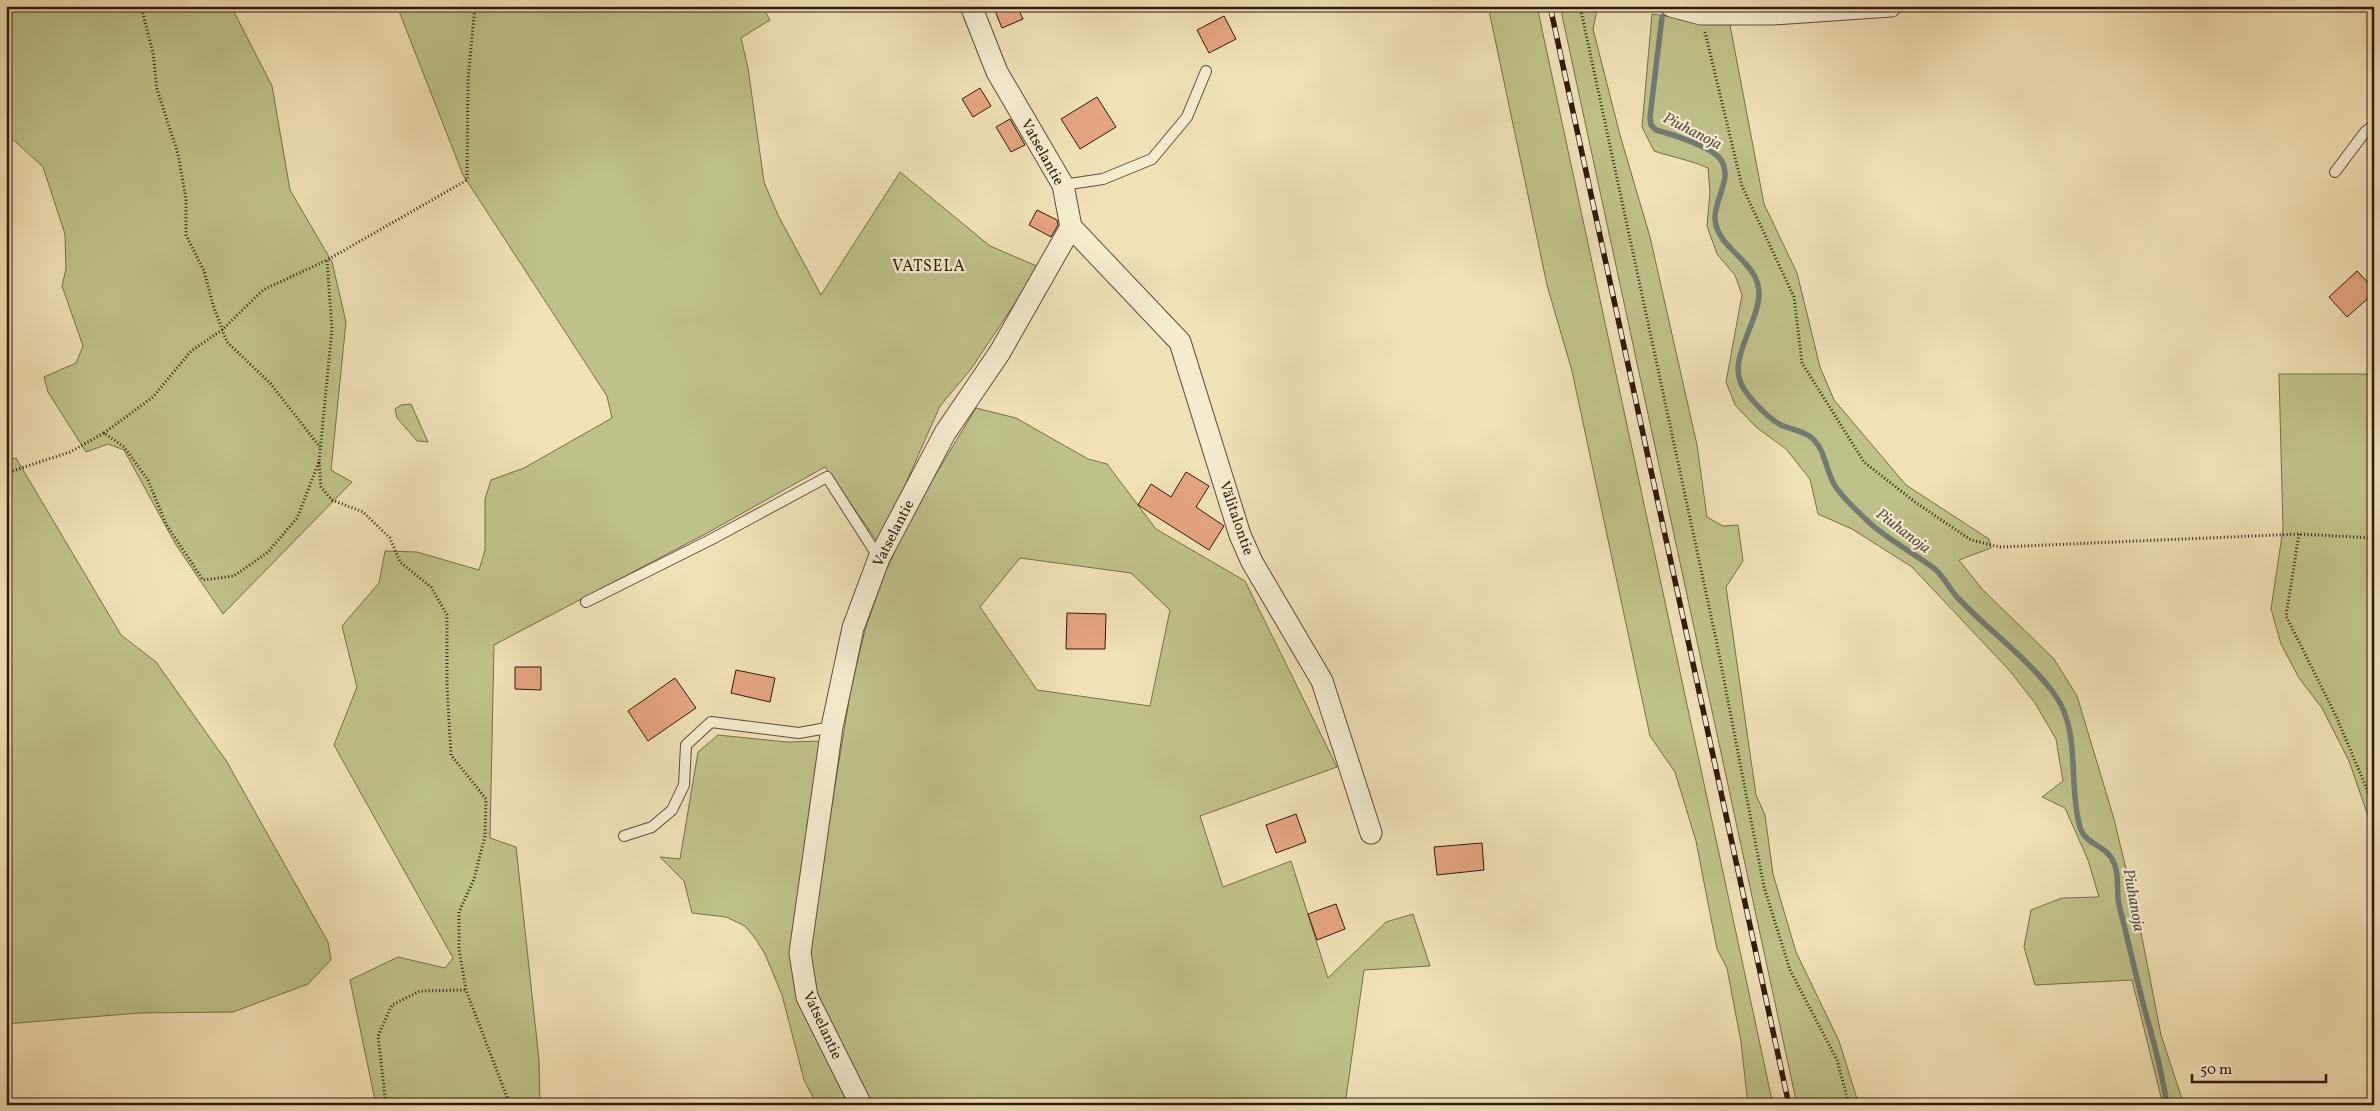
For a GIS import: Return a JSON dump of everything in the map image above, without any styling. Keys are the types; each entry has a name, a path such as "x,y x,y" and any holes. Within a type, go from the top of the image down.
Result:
{"street":[{"name":"Vatselantie","path":"861,1105 807,998 800,953 832,728 853,628 878,558 945,433 1000,352 1071,227 1063,185 997,72 971,6"},
{"path":"1671,6 1701,14 1773,14 1891,6"},
{"name":"Välitalontie","path":"1071,227 1180,342 1240,535 1252,562 1322,681 1371,833"}],"lane":[{"path":"1063,185 1103,179 1152,159 1187,117 1206,71"},
{"path":"2335,172 2365,132 2374,125"},
{"path":"586,602 712,539 827,477 878,558"},
{"path":"624,836 652,827 672,810 684,785 686,745 711,722 798,732 832,728"}],"path":[{"path":"141,6 153,53 158,89 178,154 186,199 186,235 204,271 222,330 227,342 270,383 320,448"},
{"path":"6,473 70,452 104,433 153,397 191,351 222,330 263,290 327,260 467,180 468,80 475,6"},
{"path":"1580,6 1717,644 1764,887 1790,970 1837,1060 1849,1105"},
{"path":"1701,14 1742,186 1794,298 1802,363 1864,462 1915,502 1971,540 2000,547 2299,534 2374,538"},
{"path":"327,260 332,329 319,462 321,487 332,500 363,512 390,538 400,562 431,586 447,615 447,686 451,755 486,799 485,836 474,879 459,912 459,949 466,990 510,1105"},
{"path":"104,433 124,447 148,480 166,524 203,580 234,576 268,552 297,518 319,462"},
{"path":"2299,534 2286,616 2336,716 2374,806"},
{"path":"386,1105 378,1036 392,1005 420,991 466,990"}],"green space":[{"path":"6,6 231,6 272,86 290,190 332,262 346,322 331,470 352,482 223,614 176,545 124,450 108,444 86,452 48,392 44,377 76,363 83,346 62,286 66,269 65,234 43,167 6,133"},
{"path":"397,6 762,6 770,20 741,38 748,68 764,182 778,215 821,295 900,172 990,246 1039,267 971,369 940,406 879,544 825,467 709,532 494,645 490,838 516,847 539,1060 540,1105 376,1105 350,980 398,957 445,968 453,958 334,745 357,687 342,626 379,583 385,551 417,552 479,570 485,550 485,499 491,480 524,468 612,418 607,396 463,175"},
{"path":"1488,6 1537,6 1773,1105 1748,1105 1741,1042 1727,968 1717,949 1696,841 1675,772 1650,736 1572,371 1547,285"},
{"path":"1560,6 1598,6 1593,29 1620,135 1650,237 1697,445 1707,517 1723,526 1738,525 1743,561 1726,587 1756,795 1765,815 1773,874 1796,952 1839,1041 1859,1105 1797,1105"},
{"path":"1652,14 1730,25 1764,204 1797,273 1820,367 1834,400 1906,485 1989,539 1991,548 1959,560 1982,589 2054,659 2077,696 2114,819 2140,927 2161,1035 2184,1105 2163,1105 2132,980 2035,985 2024,947 2031,910 2062,898 2099,897 2088,860 2065,808 2042,797 2063,781 2056,739 2035,703 2009,670 1912,567 1852,529 1818,514 1810,479 1786,449 1756,427 1735,405 1726,382 1742,295 1735,275 1717,254 1707,226 1710,192 1708,168 1654,151 1642,127"},
{"path":"2279,374 2374,374 2374,845 2368,816 2349,761 2322,708 2299,678 2281,644 2271,609 2283,529"},
{"path":"411,404 428,442 417,441 397,418 395,409 401,405"},
{"path":"976,408 1016,418 1088,459 1107,464 1156,529 1245,581 1337,767 1200,816 1223,887 1291,861 1328,978 1386,922 1413,914 1430,966 1364,970 1345,1105 870,1105 813,991 810,939 851,688 865,630 884,575 913,512","holes":["1020,558 1131,573 1170,610 1150,706 1037,690 980,607"]},
{"path":"16,458 121,635 156,662 227,762 328,942 331,960 308,984 233,1012 139,1013 6,1024 6,461"},
{"path":"718,735 787,742 824,741 793,942 853,1105 817,1105 804,1080 782,995 765,954 755,938 745,926 726,917 692,913 684,881 660,857 680,859 698,752"}],"building":[{"path":"993,6 1017,6 1023,19 1002,28"},
{"path":"1224,16 1236,39 1209,53 1197,30"},
{"path":"980,88 991,106 973,117 962,99"},
{"path":"1097,97 1116,127 1080,149 1061,119"},
{"path":"1010,119 1025,145 1011,152 996,127"},
{"path":"1037,210 1057,220 1058,225 1051,237 1029,225"},
{"path":"2357,271 2374,289 2374,293 2347,317 2329,297"},
{"path":"1186,472 1209,486 1196,507 1224,526 1209,550 1138,505 1151,484 1171,497"},
{"path":"1067,613 1106,614 1105,649 1066,649"},
{"path":"515,667 541,667 541,690 515,689"},
{"path":"736,670 775,678 770,702 731,693"},
{"path":"675,678 696,708 648,741 628,711"},
{"path":"1296,814 1306,842 1276,853 1266,825"},
{"path":"1482,843 1484,870 1437,875 1434,847"},
{"path":"1336,904 1345,929 1317,940 1308,914"}],"waterway":[{"name":"Piuhanoja","path":"1662,17 1650,117 1651,125 1656,130 1710,150 1721,160 1725,174 1715,212 1718,230 1730,248 1753,273 1757,283 1759,295 1757,307 1740,357 1738,369 1740,381 1749,396 1772,419 1781,425 1811,437 1818,444 1834,484 1851,505 1878,530 1935,569 1957,597 2033,669 2055,695 2063,708 2071,737 2075,798 2080,828 2088,839 2107,852 2116,868 2119,905 2158,1057 2167,1105"}],"railway":[{"path":"1550,6 1789,1105"}],"district":[{"name":"VATSELA","path":"929,265"}]}
